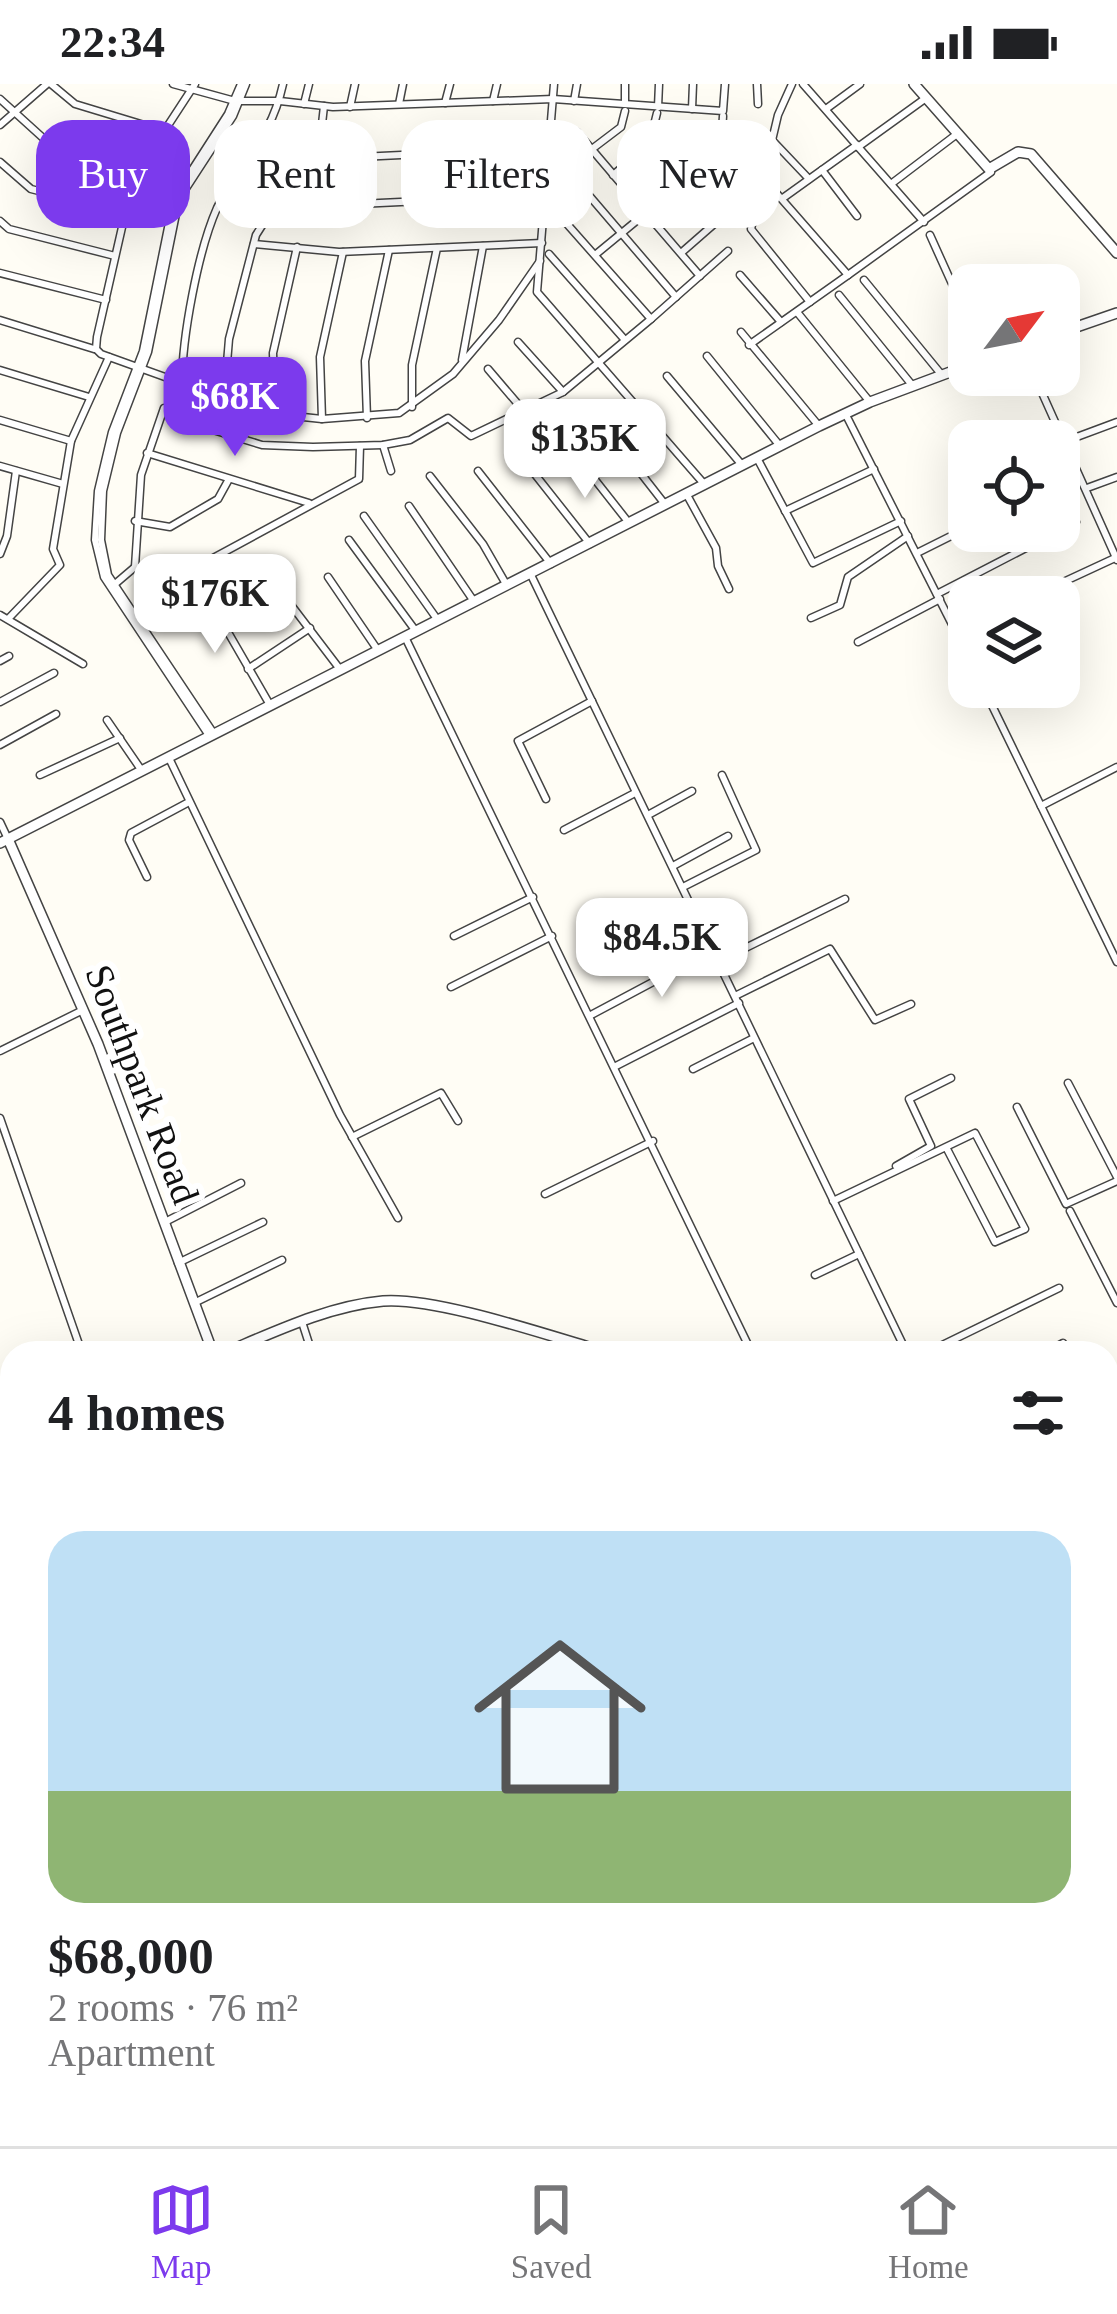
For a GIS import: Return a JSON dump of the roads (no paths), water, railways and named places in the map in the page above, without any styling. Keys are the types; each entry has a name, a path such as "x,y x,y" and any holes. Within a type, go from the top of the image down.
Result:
{"street":[{"path":"0,125 49,84 75,104 128,120"},
{"path":"172,84 238,101 324,106 553,99 624,108 723,111 725,84"},
{"path":"212,736 112,586 102,555 103,491 117,433 141,368 178,199 238,101 243,84"},
{"path":"182,384 182,343 215,213 270,128 283,84"},
{"path":"304,104 309,84"},
{"path":"350,106 355,84"},
{"path":"399,105 403,84"},
{"path":"446,103 450,84"},
{"path":"493,101 497,84"},
{"path":"551,120 554,84"},
{"path":"574,101 577,84"},
{"path":"593,148 621,127 625,84"},
{"path":"613,175 649,146 659,84"},
{"path":"692,109 693,84"},
{"path":"757,84 758,104"},
{"path":"777,120 792,84"},
{"path":"804,84 924,222"},
{"path":"826,109 860,84"},
{"path":"914,84 990,171"},
{"path":"172,120 194,87"},
{"path":"783,198 926,98"},
{"path":"0,99 36,132"},
{"path":"324,106 325,120"},
{"path":"723,116 723,120"},
{"path":"891,184 957,134"},
{"path":"780,148 809,179"},
{"path":"593,150 617,180"},
{"path":"749,345 1018,152 1027,151 1117,253"},
{"path":"0,162 36,189"},
{"path":"822,170 857,216"},
{"path":"780,195 848,275"},
{"path":"593,201 676,297"},
{"path":"0,221 9,229 116,256"},
{"path":"95,349 122,228"},
{"path":"224,399 229,339 259,228"},
{"path":"543,228 537,292 705,485"},
{"path":"571,228 651,319"},
{"path":"595,255 626,228"},
{"path":"660,228 700,276"},
{"path":"681,253 710,228"},
{"path":"752,228 810,302"},
{"path":"930,235 948,275"},
{"path":"254,244 343,252 542,243"},
{"path":"462,364 483,246"},
{"path":"275,415 273,352 297,247"},
{"path":"412,406 412,365 437,248"},
{"path":"367,418 364,361 389,250"},
{"path":"135,568 135,521 147,453 164,408 262,445 383,445 410,440 448,418 471,436 563,392 728,251"},
{"path":"322,418 320,357 343,252"},
{"path":"549,254 625,340"},
{"path":"0,320 95,349 275,415 367,418 412,406 462,364 540,261"},
{"path":"0,272 106,300"},
{"path":"740,275 782,322"},
{"path":"864,280 942,375"},
{"path":"839,295 912,386"},
{"path":"797,312 870,402"},
{"path":"1080,326 1117,313"},
{"path":"741,332 819,426"},
{"path":"518,341 563,392"},
{"path":"83,664 4,617 59,565 53,549 70,441 109,356"},
{"path":"707,356 780,446"},
{"path":"488,369 523,410"},
{"path":"0,370 89,397"},
{"path":"0,822 4,841 845,413 948,372"},
{"path":"668,376 742,466"},
{"path":"845,413 948,616"},
{"path":"0,420 70,441"},
{"path":"1080,439 1117,422"},
{"path":"610,435 666,504"},
{"path":"383,445 391,471"},
{"path":"112,586 135,568 180,576 313,504 359,478 360,446"},
{"path":"147,453 313,504"},
{"path":"574,453 629,523"},
{"path":"757,458 815,564 901,521"},
{"path":"526,463 590,544"},
{"path":"0,466 63,484"},
{"path":"784,511 874,469"},
{"path":"478,470 551,564"},
{"path":"0,554 16,471"},
{"path":"1078,576 1116,559 1080,474"},
{"path":"430,476 483,544 508,587"},
{"path":"1086,488 1117,477"},
{"path":"135,521 170,526 218,499 229,479"},
{"path":"687,494 716,548 729,589"},
{"path":"409,506 475,603"},
{"path":"364,516 439,622"},
{"path":"1107,536 1117,532"},
{"path":"811,618 840,605 848,577 908,536"},
{"path":"917,554 948,538"},
{"path":"349,539 411,636 746,1341"},
{"path":"858,642 1020,552"},
{"path":"531,574 901,1341"},
{"path":"328,577 379,652"},
{"path":"272,580 341,671"},
{"path":"218,615 271,706"},
{"path":"248,669 310,628"},
{"path":"0,661 9,656"},
{"path":"0,702 53,673"},
{"path":"546,800 518,741 592,700"},
{"path":"993,708 1117,962"},
{"path":"0,745 56,714"},
{"path":"107,720 142,771"},
{"path":"40,776 120,738"},
{"path":"169,758 352,1137 398,1219"},
{"path":"1041,806 1117,767"},
{"path":"682,887 756,850 722,776"},
{"path":"648,815 692,791"},
{"path":"563,830 637,793"},
{"path":"147,878 131,833 189,802"},
{"path":"673,867 728,836"},
{"name":"Southpark Road","path":"4,841 85,1010 208,1341"},
{"path":"454,935 533,897"},
{"path":"719,962 845,899"},
{"path":"451,987 552,936"},
{"path":"591,1016 713,950"},
{"path":"616,1066 830,950 875,1020 911,1004"},
{"path":"0,1051 85,1010"},
{"path":"693,1069 755,1038"},
{"path":"832,1199 930,1149 909,1100 951,1078"},
{"path":"1017,1107 1066,1204 1117,1179 1068,1083"},
{"path":"352,1137 441,1094 458,1121"},
{"path":"0,1118 78,1341"},
{"path":"832,1199 972,1132 980,1137 1025,1228 995,1242 946,1147"},
{"path":"545,1194 652,1141"},
{"path":"164,1223 242,1183"},
{"path":"1070,1211 1117,1303"},
{"path":"178,1263 263,1222"},
{"path":"814,1275 859,1254"},
{"path":"194,1304 282,1260"},
{"path":"951,1341 1059,1288"},
{"path":"254,1341 346,1308 400,1301 564,1341"},
{"path":"302,1322 309,1341"}]}
